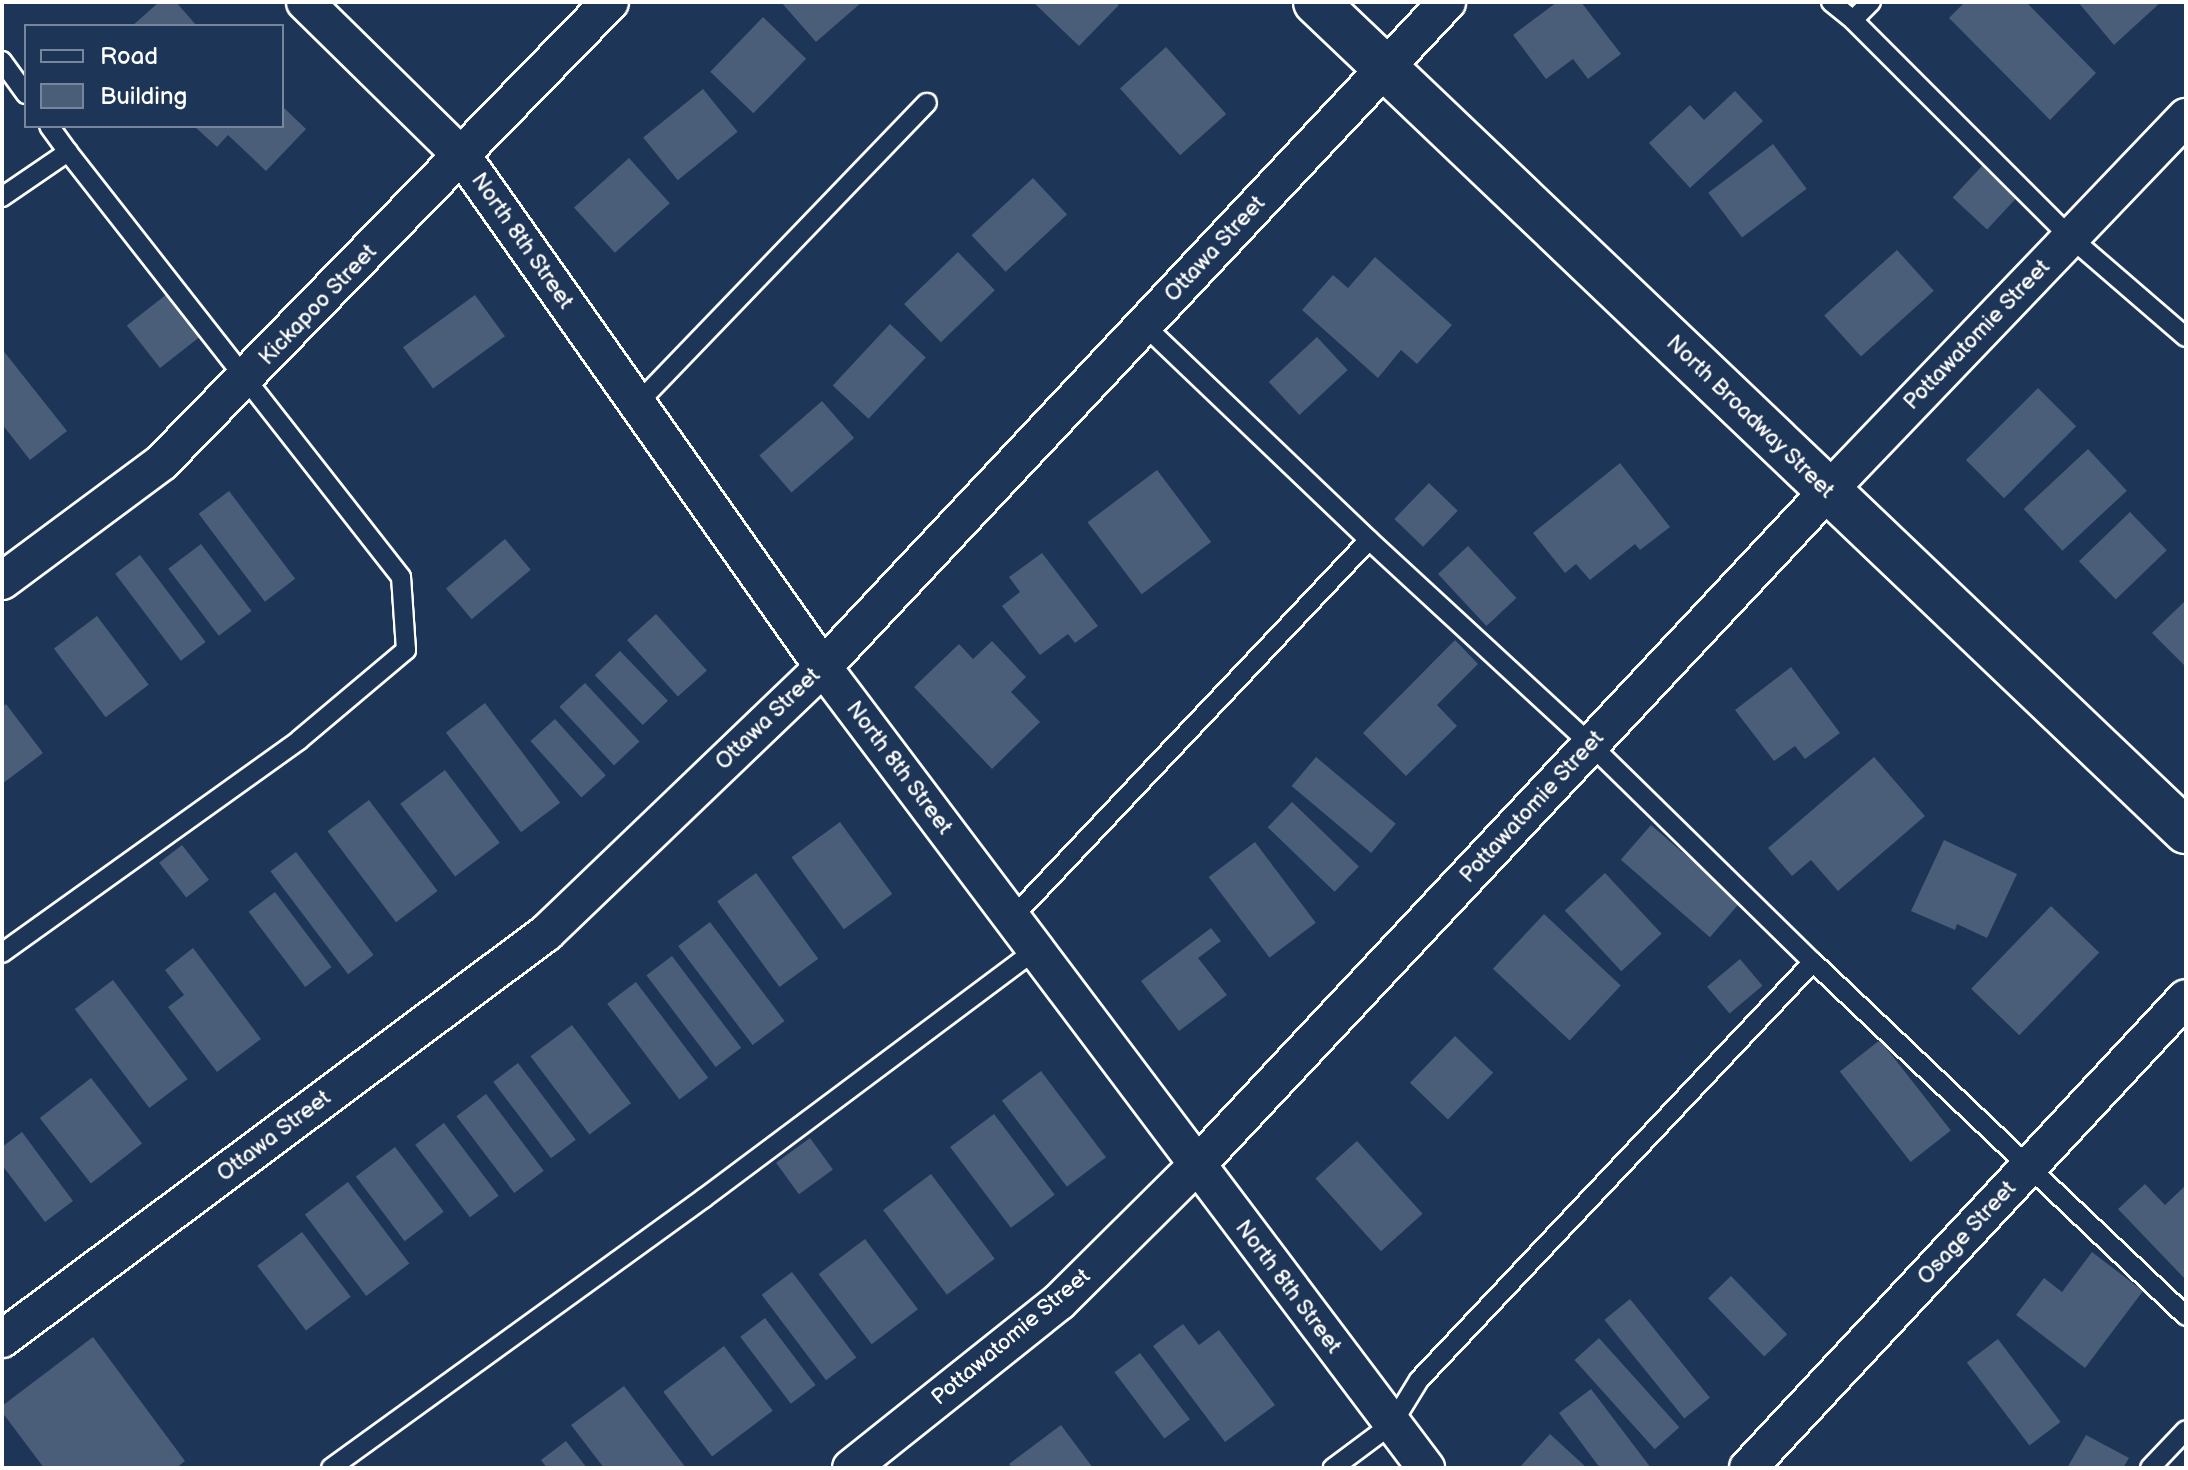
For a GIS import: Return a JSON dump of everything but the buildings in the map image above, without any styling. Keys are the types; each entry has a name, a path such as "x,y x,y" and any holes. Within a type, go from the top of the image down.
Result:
{"street":[{"name":"Kickapoo Street","path":"2,581 162,462 463,157 610,2"},
{"name":"North Broadway Street","path":"1316,2 2186,831"},
{"name":"Ottawa Street","path":"2,1339 546,933 823,667 1447,2"},
{"name":"North 8th Street","path":"320,7 463,157 823,667 1426,1468"},
{"name":"Pottawatomie Street","path":"851,1468 1059,1302 1196,1166 1828,491 2186,117"},
{"name":"Osage Street","path":"1748,1468 2186,998"}],"lane":[{"path":"1831,2 1853,20 2070,237 2186,337"},
{"path":"1853,20 1871,2"},
{"path":"2,61 24,91"},
{"path":"637,404 927,103"},
{"path":"2,953 299,740 406,650 401,577 50,128"},
{"path":"2,197 68,152"},
{"path":"1144,325 1369,540 1590,744 1813,962 2186,1316"},
{"path":"1011,919 1369,540"},
{"path":"331,1468 704,1198 1035,950"},
{"path":"1333,1468 1392,1424 1419,1380 1813,962"},
{"path":"2150,1468 2186,1430"}]}
